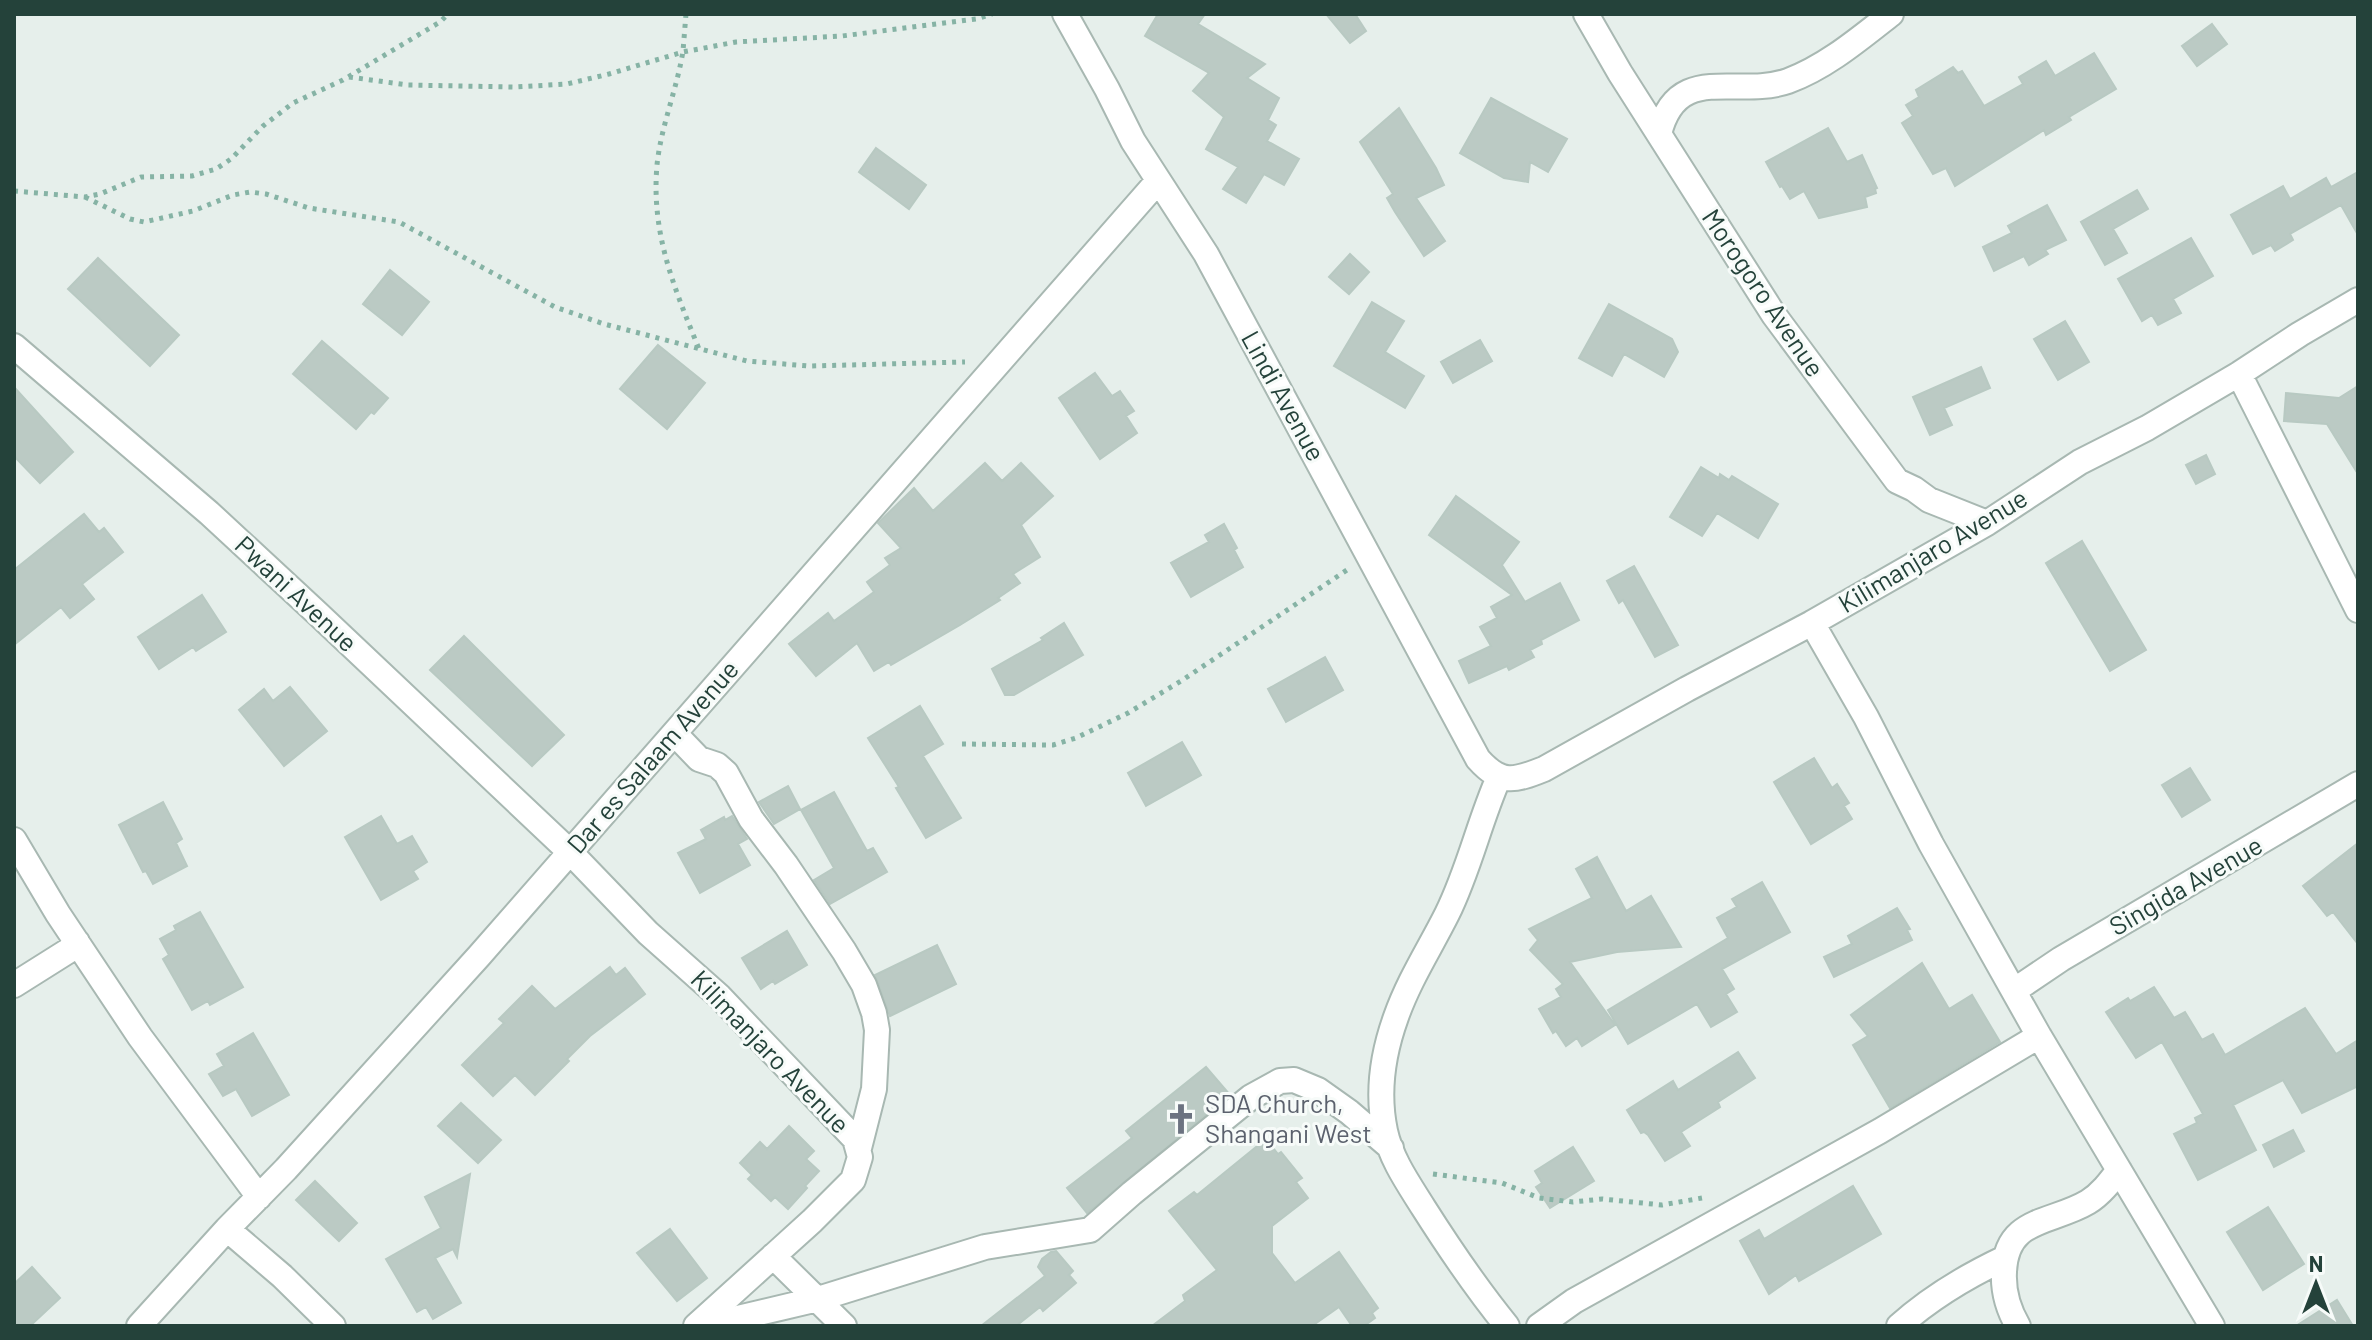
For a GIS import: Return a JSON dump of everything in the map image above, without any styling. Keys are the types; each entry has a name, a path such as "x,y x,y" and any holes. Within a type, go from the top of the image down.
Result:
{"street":[{"name":"Lindi Avenue","path":"1065,14 1133,141 1206,254 1478,759 1489,772 1499,777"},
{"name":"Morogoro Avenue","path":"1586,14 1620,73 1774,315 1897,481 1929,500 1987,523"},
{"path":"1659,134 1672,103 1690,91 1786,81 1831,58 1891,14"},
{"name":"Dar es Salaam Avenue","path":"139,1326 479,956 1158,181"},
{"name":"Kilimanjaro Avenue","path":"1499,777 1520,779 1544,769 1812,623 1987,523 2080,462 2147,428 2239,374 2358,300"},
{"name":"Pwani Avenue","path":"14,346 209,513 570,852"},
{"path":"2239,374 2358,610"},
{"path":"1812,623 2039,1036 2212,1326"},
{"path":"675,734 699,759 717,765 726,773 751,819 786,865 864,985 877,1030 871,1110 859,1148"},
{"path":"1499,777 1487,802 1457,890 1395,1019 1385,1056 1382,1086 1385,1132 1396,1159 1474,1284 1507,1326"},
{"name":"Singida Avenue","path":"2015,990 2061,959 2358,784"},
{"path":"14,840 140,1037 259,1197"},
{"name":"Kilimanjaro Avenue","path":"570,852 648,933 729,1007 812,1091 855,1139 859,1148 853,1180 696,1326"},
{"path":"14,985 77,942"},
{"path":"1539,1326 1574,1301 1880,1131 2039,1036"},
{"path":"704,1326 818,1299 985,1247 1090,1230 1251,1097 1280,1081 1294,1080 1318,1090 1349,1112 1396,1159"},
{"path":"2018,1326 2011,1314 2004,1287 2005,1258 2014,1237 2033,1224 2089,1201 2105,1189 2119,1170"},
{"path":"227,1229 282,1276 333,1326"},
{"path":"773,1256 844,1326"},
{"path":"1899,1326 1946,1291 2005,1258"}],"path":[{"path":"14,191 85,197 141,177 192,176 216,169 231,159 276,114 349,77 440,22 448,14"},
{"path":"686,14 683,52 657,166 657,209 662,249 699,349"},
{"path":"349,77 408,85 554,85 609,74 683,52 736,42 842,36 976,19 992,14"},
{"path":"85,197 130,219 144,222 193,211 233,195 250,192 309,208 399,222 555,307 604,324 747,361 809,366 1000,363"},
{"path":"962,744 1053,745 1076,738 1128,713 1181,681 1368,556"},
{"path":"1396,1159 1502,1183 1539,1198 1573,1202 1602,1199 1662,1205 1714,1196"}],"building":[{"path":"1158,14 1205,14 1198,24 1265,64 1247,78 1279,98 1268,120 1276,125 1267,141 1299,159 1284,185 1264,174 1246,203 1223,189 1238,167 1206,149 1224,117 1193,91 1209,73 1145,36"},
{"path":"1326,14 1355,14 1366,31 1350,43"},
{"path":"2212,24 2227,44 2197,66 2182,46"},
{"path":"2094,53 2116,89 2069,117 2071,120 2046,135 2044,130 1955,186 1946,168 1933,174 1902,123 1913,116 1906,105 1919,97 1916,90 1953,67 1958,73 1962,71 1984,106 2023,84 2019,77 2046,61 2055,76"},
{"path":"1491,98 1567,139 1548,172 1530,162 1528,182 1504,178 1460,153"},
{"path":"1399,108 1444,185 1416,198 1445,241 1424,256 1387,198 1393,194 1360,142"},
{"path":"1828,128 1847,162 1862,155 1877,188 1876,193 1865,197 1867,207 1819,218 1804,191 1790,199 1766,162"},
{"path":"876,148 926,185 909,209 859,172"},
{"path":"2358,172 2358,235 2341,205 2290,234 2293,240 2275,251 2271,245 2253,254 2231,215 2283,186 2290,199 2326,178 2331,187"},
{"path":"2137,190 2148,209 2113,229 2127,253 2105,265 2081,222"},
{"path":"2047,205 2066,240 2045,250 2048,254 2029,265 2024,256 1994,271 1983,247 2012,233 2008,226"},
{"path":"2191,238 2213,276 2173,299 2181,313 2158,325 2152,315 2142,321 2118,279"},
{"path":"1350,254 1369,272 1349,294 1329,277"},
{"path":"98,258 179,335 150,366 68,289"},
{"path":"390,270 429,302 402,335 363,304"},
{"path":"1372,302 1404,321 1385,352 1424,376 1405,408 1334,366"},
{"path":"1609,304 1672,339 1678,352 1664,377 1624,354 1612,376 1579,358"},
{"path":"2065,321 2089,362 2058,380 2034,339"},
{"path":"1480,340 1492,361 1453,383 1441,362"},
{"path":"322,341 388,398 356,429 293,374"},
{"path":"658,345 705,383 667,429 620,389"},
{"path":"1981,367 1990,388 1944,408 1952,425 1930,435 1913,397"},
{"path":"1095,373 1112,396 1120,391 1134,411 1126,416 1137,433 1100,459 1059,398"},
{"path":"2358,386 2358,474 2327,424 2284,421 2286,393 2339,398"},
{"path":"14,387 73,452 40,483 14,456"},
{"path":"2206,455 2215,474 2196,484 2186,465"},
{"path":"985,463 1002,481 1021,463 1053,496 1021,525 1040,557 1013,574 1020,583 998,598 1000,600 891,665 889,662 874,671 857,643 816,676 789,644 828,613 834,621 874,592 867,582 890,565 885,558 901,548 878,523 914,488 933,511"},
{"path":"1701,467 1719,478 1720,474 1729,480 1732,476 1778,504 1758,538 1717,513 1702,536 1670,517"},
{"path":"1456,496 1519,542 1502,565 1525,602 1560,583 1579,620 1541,640 1542,644 1530,650 1534,657 1509,670 1507,666 1469,683 1459,661 1491,646 1480,627 1497,618 1491,607 1512,595 1429,535"},
{"path":"84,514 99,532 104,528 123,552 82,584 94,599 70,618 61,607 14,645 14,570"},
{"path":"1224,524 1243,567 1191,597 1171,563 1209,542 1205,535"},
{"path":"2082,541 2146,650 2110,671 2046,563"},
{"path":"1634,566 1678,645 1655,657 1623,600 1619,603 1607,581"},
{"path":"202,595 226,632 196,651 193,647 159,669 138,637"},
{"path":"1064,623 1083,655 1014,695 1005,695 992,669 1043,640 1041,638"},
{"path":"464,636 564,735 532,766 430,670"},
{"path":"1325,657 1343,690 1286,722 1268,689"},
{"path":"290,687 327,731 284,766 239,710 264,689 273,701"},
{"path":"920,706 943,744 923,756 961,818 926,838 868,738"},
{"path":"1182,742 1201,775 1146,806 1128,773"},
{"path":"1814,758 1832,788 1837,784 1849,803 1844,806 1852,819 1811,844 1774,782"},
{"path":"2190,768 2210,800 2182,817 2162,785"},
{"path":"788,786 800,809 774,824 759,802"},
{"path":"834,792 867,851 873,848 887,872 830,904 814,880 834,868 801,810"},
{"path":"163,802 182,839 176,843 187,866 153,884 146,871 143,872 119,825"},
{"path":"381,816 397,844 412,836 427,862 413,871 418,879 381,900 345,837"},
{"path":"732,816 747,839 738,844 750,865 700,893 678,853 706,839 701,830"},
{"path":"2358,843 2358,944 2333,912 2327,916 2303,886"},
{"path":"1597,857 1626,911 1651,896 1681,947 1617,952 1570,962 1615,1025 1582,1046 1577,1038 1566,1046 1556,1031 1553,1033 1539,1009 1561,997 1556,989 1563,984 1530,950 1538,940 1529,929 1592,898 1576,869"},
{"path":"1762,882 1790,932 1722,969 1734,989 1726,994 1737,1012 1711,1027 1697,1004 1628,1044 1608,1010 1728,938 1717,918 1737,907 1732,899"},
{"path":"1897,908 1910,929 1907,930 1912,940 1834,977 1824,957 1852,944 1848,936"},
{"path":"200,912 243,987 210,1005 208,1001 192,1010 163,959 169,955 160,939 176,930 174,926"},
{"path":"787,931 807,965 761,989 742,958"},
{"path":"937,945 956,984 890,1016 875,975"},
{"path":"1922,963 1949,1009 1972,995 2000,1042 1890,1108 1853,1045 1868,1036 1851,1015"},
{"path":"610,967 616,975 625,968 645,994 590,1036 535,1095 515,1075 493,1096 462,1065 504,1023 499,1019 532,986 555,1009"},
{"path":"2154,987 2174,1018 2185,1012 2202,1040 2213,1034 2225,1055 2305,1008 2336,1054 2358,1040 2358,1086 2302,1113 2283,1080 2233,1105 2256,1150 2198,1180 2174,1134 2197,1123 2195,1118 2203,1114 2162,1042 2136,1058 2106,1012"},
{"path":"253,1033 289,1095 252,1116 236,1089 223,1096 209,1074 224,1066 217,1054"},
{"path":"1738,1052 1755,1078 1718,1102 1720,1107 1681,1132 1690,1146 1665,1161 1648,1135 1641,1133 1627,1110 1673,1081 1678,1090"},
{"path":"1206,1067 1230,1095 1087,1213 1067,1188 1132,1138 1126,1131"},
{"path":"461,1103 501,1140 478,1163 438,1126"},
{"path":"789,1126 814,1151 806,1159 819,1171 788,1209 775,1197 771,1201 748,1179 752,1175 740,1163 760,1142 767,1149"},
{"path":"2293,1130 2304,1151 2274,1167 2263,1145"},
{"path":"1266,1139 1302,1178 1296,1182 1308,1198 1272,1226 1272,1253 1295,1283 1339,1252 1378,1308 1372,1313 1375,1318 1364,1326 1352,1326 1339,1307 1312,1326 1152,1326 1185,1301 1183,1295 1217,1270 1169,1211 1194,1192 1197,1195"},
{"path":"1573,1147 1594,1181 1550,1208 1536,1187 1542,1183 1535,1171"},
{"path":"470,1174 457,1257 453,1249 435,1258 461,1303 433,1319 426,1307 417,1312 386,1259 441,1228 425,1197"},
{"path":"315,1181 357,1223 339,1241 296,1200"},
{"path":"1853,1186 1881,1234 1799,1281 1796,1275 1769,1294 1740,1241 1759,1230 1764,1239"},
{"path":"2268,1207 2304,1264 2263,1290 2227,1232"},
{"path":"670,1229 707,1278 677,1301 637,1253"},
{"path":"1056,1251 1073,1271 1069,1275 1076,1283 1043,1311 1040,1307 1016,1326 981,1326 1045,1276 1038,1267 1042,1259"},
{"path":"32,1267 60,1298 30,1326 14,1326 14,1284"},
{"path":"2337,1300 2353,1326 2296,1326"}],"place":[{"name":"SDA Church, Shangani West","path":"1181,1119"}]}
